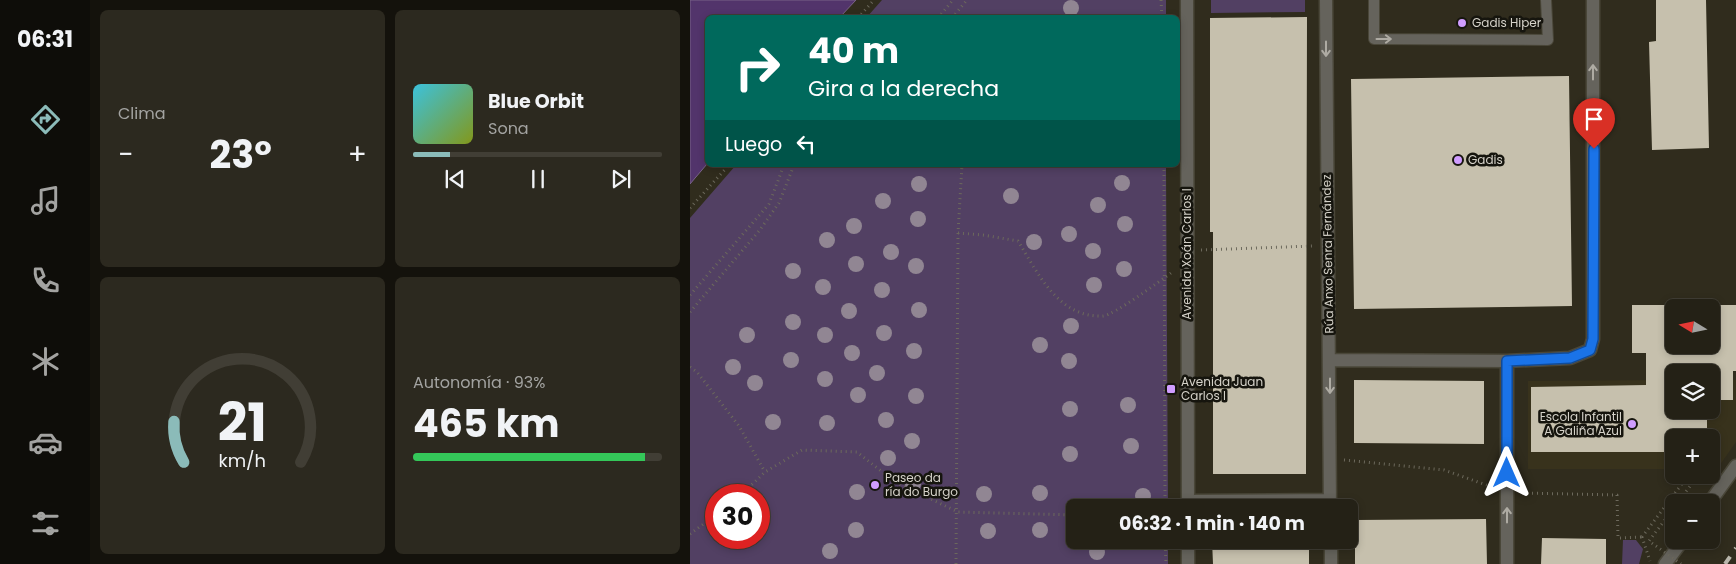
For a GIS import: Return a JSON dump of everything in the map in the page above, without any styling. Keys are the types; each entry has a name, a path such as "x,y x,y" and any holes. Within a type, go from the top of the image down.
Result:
{"street":[{"name":"Avenida Xoán Carlos I","path":"1187,0 1188,499"},
{"name":"Rúa Anxo Senra Fernández","path":"1326,0 1330,499"},
{"path":"1329,360 1507,361 1570,358 1590,350 1593,339 1593,0"},
{"path":"1507,361 1507,564"},
{"path":"1716,494 1736,466"},
{"path":"1188,549 1188,564"},
{"path":"1331,549 1331,564"},
{"path":"1665,564 1676,549"}],"lane":[{"path":"1374,0 1374,39 1548,40 1546,0"}],"path":[{"path":"861,15 874,0"},
{"path":"940,15 953,0"},
{"path":"954,15 967,0"},
{"path":"1161,0 1162,15"},
{"path":"690,208 727,167"},
{"path":"690,295 769,204 783,167"},
{"path":"690,312 759,231 779,203 793,167"},
{"path":"956,564 958,512 958,233 962,167"},
{"path":"1164,167 1165,499"},
{"path":"958,233 1018,241 1045,284 1071,310 1104,316 1133,300 1172,273"},
{"path":"1187,250 1328,246"},
{"path":"690,367 697,372 739,426 765,472"},
{"path":"752,484 765,472 802,450 856,452 895,482 958,512 1066,515"},
{"path":"1330,459 1444,470 1507,492 1617,495 1618,538 1642,537"},
{"path":"1674,494 1684,481 1691,485 1684,494"},
{"path":"1642,537 1665,506"},
{"path":"1665,520 1649,541 1681,564"},
{"path":"690,534 705,523"},
{"path":"1642,537 1651,564"},
{"path":"1165,549 1166,564"}],"shaded area":[{"path":"690,0 856,0 842,15 705,15 705,166 690,184"},
{"path":"882,0 1166,0 1166,15 869,15"},
{"path":"1211,0 1305,0 1305,12 1211,13"},
{"path":"734,167 1166,167 1168,499 1066,499 1066,549 1168,549 1168,564 690,564 690,218"},
{"name":"Escola Infantil A Galiña Azul","path":"1665,380 1665,419 1720,419 1720,380 1736,380 1736,442 1720,465 1720,429 1665,429 1665,469 1528,469 1528,381"},
{"path":"1623,540 1636,540 1643,549 1639,564 1622,564"}],"building":[{"path":"1656,0 1706,0 1709,148 1652,150 1649,42 1656,41"},
{"path":"1307,17 1306,474 1213,474 1213,232 1210,232 1210,18"},
{"path":"1569,76 1572,306 1354,309 1351,79"},
{"name":"Escola Infantil A Galiña Azul","path":"1632,305 1665,305 1665,354 1720,354 1720,305 1736,305 1736,371 1733,371 1733,400 1720,400 1720,364 1665,364 1665,419 1707,419 1707,429 1665,429 1665,452 1531,452 1531,387 1646,385 1646,353 1632,353"},
{"path":"1354,380 1484,381 1484,444 1354,443"},
{"path":"1486,519 1487,564 1355,564 1355,549 1358,549 1358,520"},
{"path":"1542,538 1606,539 1606,564 1541,564"},
{"path":"1212,549 1309,549 1309,564 1213,564"}],"railway":[{"path":"1725,564 1736,548"}],"place":[{"name":"Gadis Hiper","path":"1462,23"},
{"name":"Gadis","path":"1458,160"},
{"name":"Avenida Juan Carlos I","path":"1171,389"},
{"name":"Escola Infantil A Galiña Azul","path":"1632,424"},
{"name":"Paseo da ría do Burgo","path":"875,485"}],"route":[{"path":"1507,473 1507,361 1570,358 1590,350 1593,339 1594,149"}]}
